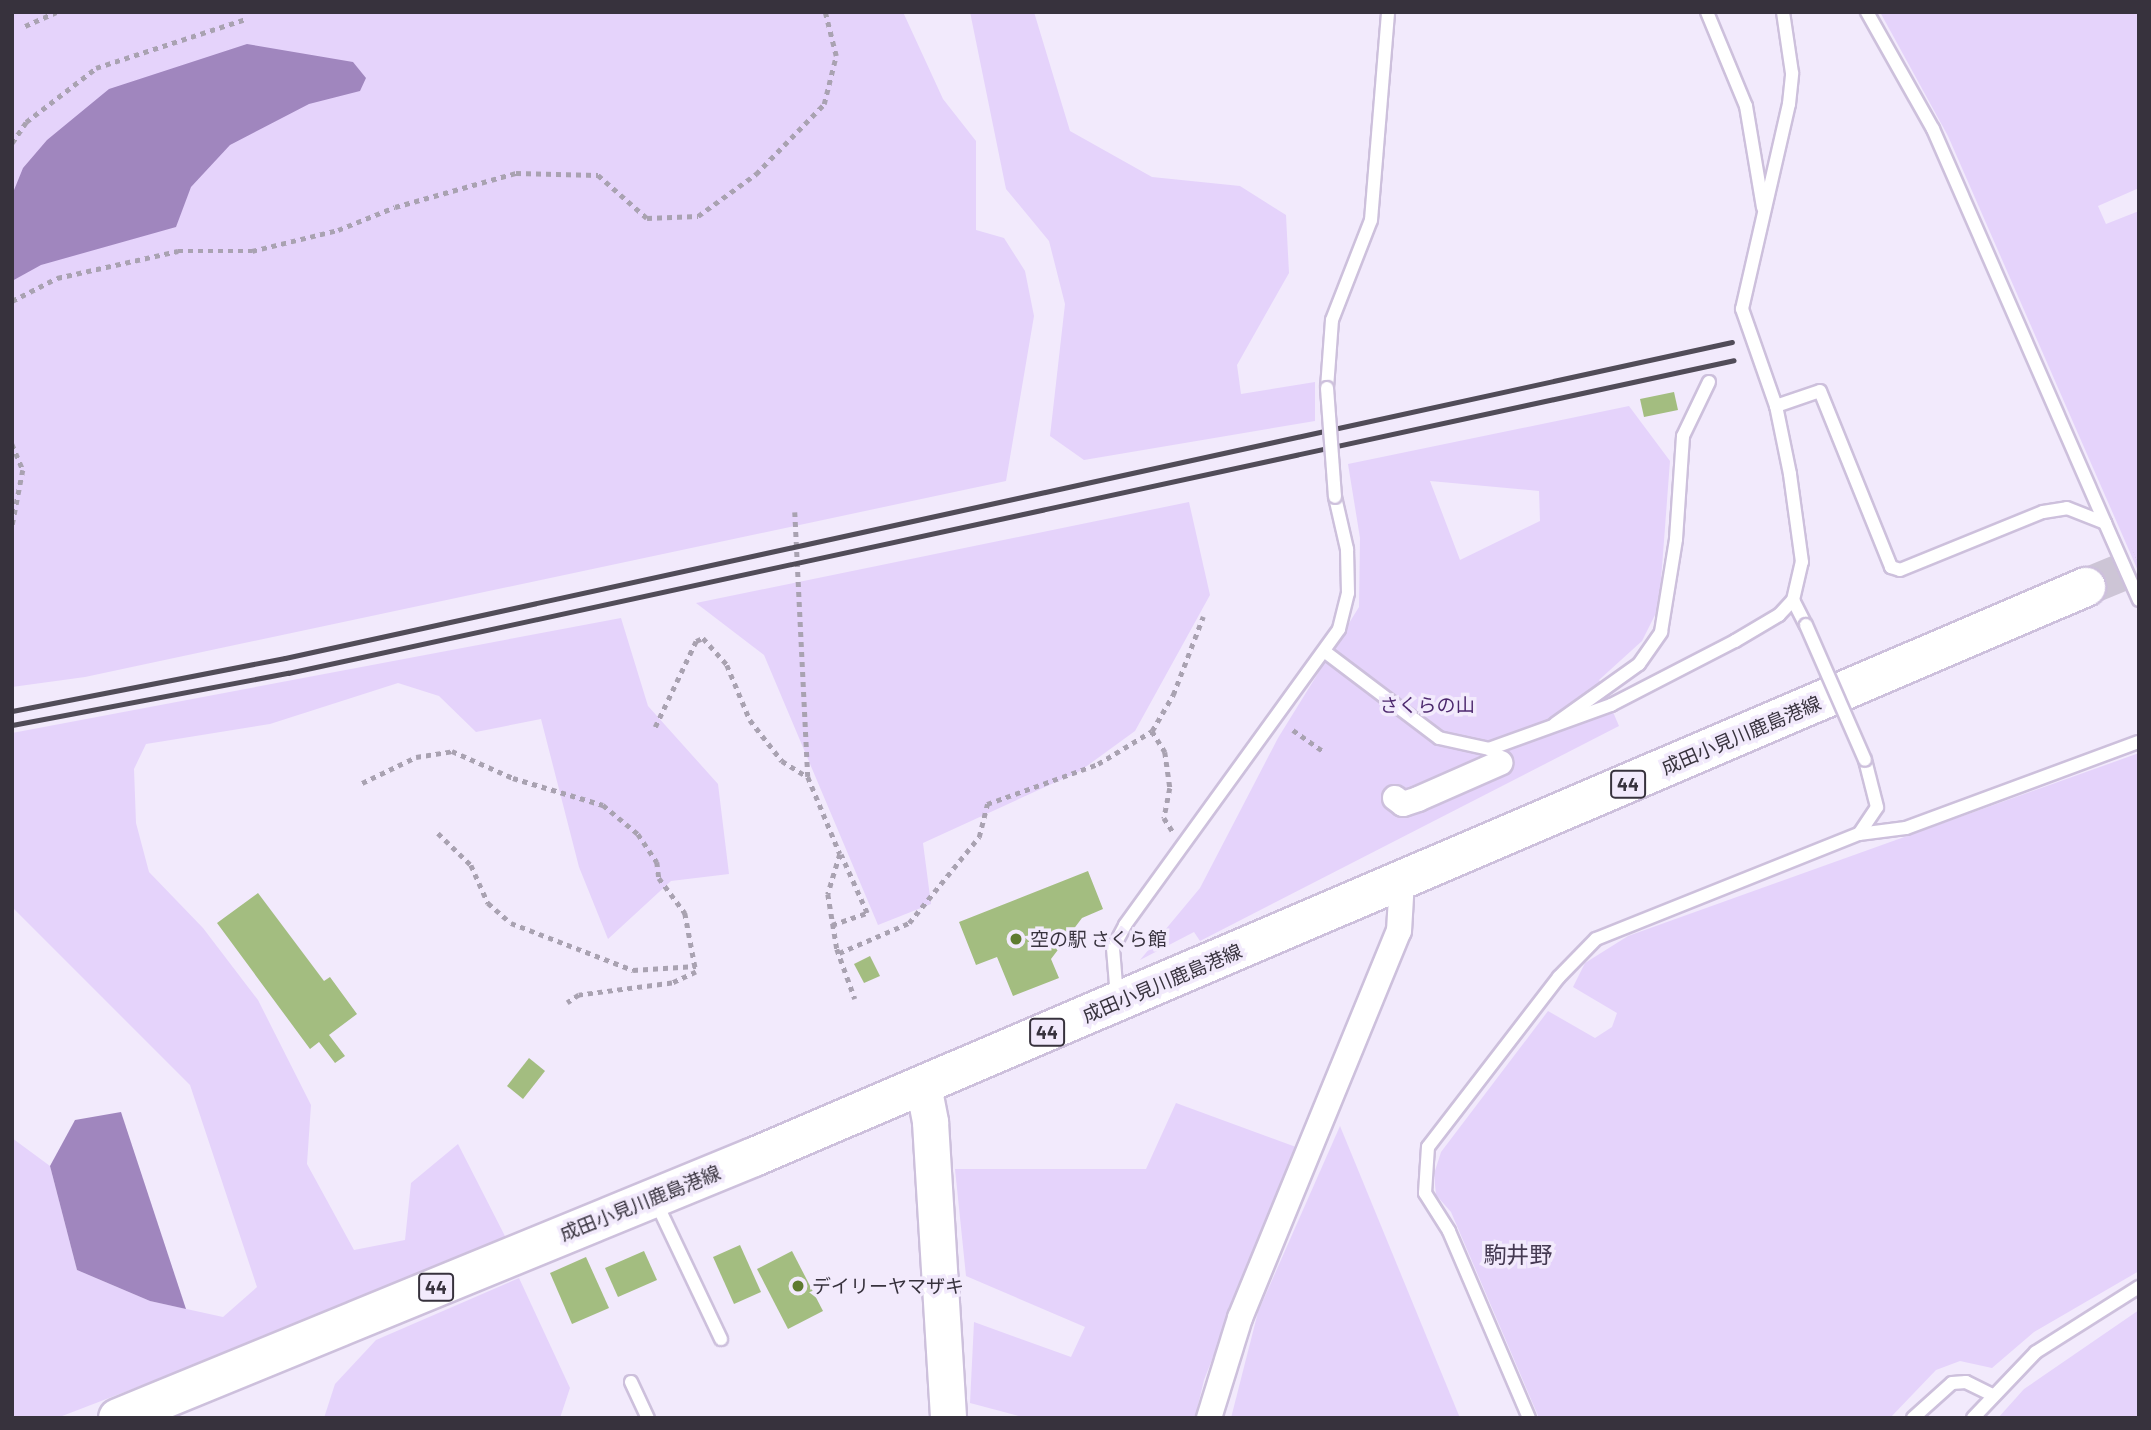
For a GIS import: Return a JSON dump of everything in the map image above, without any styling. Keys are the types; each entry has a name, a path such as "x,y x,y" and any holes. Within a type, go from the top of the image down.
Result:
{"main road":[{"name":"成田小見川鹿島港線","path":"118,1418 923,1085 2086,587"}],"street":[{"path":"1395,798 1403,804 1418,799 1500,763"},
{"path":"1209,1418 1240,1318 1399,931 1402,881"},
{"path":"923,1085 930,1122 948,1418"}],"lane":[{"path":"1118,1001 1113,948 1125,925 1339,629 1348,593 1347,549 1335,497 1327,388 1332,320 1371,220 1388,12"},
{"path":"1707,12 1746,106 1765,215"},
{"path":"1324,651 1409,719 1459,745 1506,747 1611,705 1717,651 1779,615 1793,600 1802,562 1800,529 1776,406 1742,309 1765,215 1792,74 1783,12"},
{"path":"1867,12 1933,129 2139,600"},
{"path":"1552,727 1576,705 1640,664 1661,632 1680,499 1683,436 1709,383"},
{"path":"1776,406 1820,391 1891,567 1900,570 2043,512 2067,508 2105,523"},
{"path":"1793,600 1865,760 1877,807 1859,834"},
{"path":"1529,1418 1449,1231 1424,1193 1428,1147 1559,977 1595,939 1859,834 1906,828 2139,743"},
{"path":"653,1197 721,1339"},
{"path":"1973,1418 1991,1394 2036,1352 2139,1287"},
{"path":"631,1382 648,1418"},
{"path":"1913,1418 1952,1383 1966,1382 1991,1394"}],"path":[{"path":"24,26 56,12"},
{"path":"12,301 57,278 178,251 252,251 338,230 395,207 516,173 598,175 647,218 698,216 756,174 824,104 836,56 825,12"},
{"path":"12,143 26,122 96,68 246,19"},
{"path":"12,444 23,470 12,527"},
{"path":"795,512 808,777 867,912 832,925"},
{"path":"839,953 909,923 979,837 987,804 1098,764 1152,731 1203,617"},
{"path":"655,727 696,641 703,639 727,665 750,720 782,761 808,777"},
{"path":"1293,730 1323,751"},
{"path":"1152,731 1165,752 1170,788 1164,818 1173,833"},
{"path":"362,783 416,757 452,751 513,778 603,805 638,834 657,862 659,878 685,913 696,972 672,983 579,995 567,1003"},
{"path":"438,833 471,865 488,903 511,923 634,970 696,966"},
{"path":"840,854 828,894 839,953 855,999"}],"green space":[{"path":"12,12 903,12 943,99 976,141 976,230 1004,238 1025,271 1034,316 1006,481 85,677 12,687"},
{"path":"970,12 1034,12 1070,131 1152,177 1240,186 1286,215 1289,273 1237,365 1241,394 1315,382 1315,421 1084,460 1050,436 1065,304 1049,241 1006,189"},
{"path":"1880,12 2139,12 2139,188 2098,206 2106,224 2139,211 2139,573 1948,136"},
{"name":"さくらの山","path":"1629,406 1670,461 1659,607 1642,641 1599,680 1611,695 1607,698 1619,726 1200,941 1194,932 1140,960 1200,888 1278,738 1359,607 1360,538 1348,464","holes":["1430,481 1539,491 1540,521 1460,560"]},
{"path":"1189,502 1210,595 1135,731 1080,771 923,843 931,904 878,925 764,655 696,603"},
{"path":"621,618 648,706 718,784 729,874 671,881 608,939 579,867 541,719 476,732 439,696 398,683 270,724 146,744 134,769 136,823 149,872 203,928 258,1000 311,1105 307,1164 354,1250 405,1240 411,1183 458,1144 509,1244 57,1418 12,1418 12,1138 50,1166 77,1270 150,1301 223,1317 257,1287 190,1085 12,907 12,733"},
{"path":"2139,753 2139,1271 2034,1332 1992,1368 1960,1361 1936,1370 1890,1418 1539,1418 1451,1212 1436,1195 1434,1174 1441,1152 1548,1011 1595,1038 1612,1027 1617,1013 1573,987 1585,963 1628,936"},
{"path":"1176,1103 1296,1147 1204,1380 1195,1418 1026,1418 970,1403 974,1322 1071,1357 1085,1327 966,1276 955,1169 1146,1169"},
{"path":"1340,1126 1460,1418 1231,1418 1258,1312"},
{"path":"519,1278 570,1388 560,1418 324,1418 335,1384 376,1340"},
{"path":"2139,1310 2139,1418 1998,1418 2024,1389"}],"shaded area":[{"path":"247,44 353,62 366,78 360,91 309,104 230,145 191,187 176,227 41,265 12,281 12,195 23,168 47,140 109,89"},
{"path":"121,1112 186,1309 150,1301 77,1270 50,1166 75,1120"}],"building":[{"path":"1674,392 1678,410 1644,417 1640,399"},
{"name":"空の駅 さくら館","path":"1088,871 1103,909 1082,918 1051,959 1059,978 1013,996 997,957 976,965 959,922"},
{"path":"258,893 324,981 330,977 357,1014 329,1035 345,1056 335,1063 319,1042 310,1049 217,923"},
{"path":"870,956 880,976 864,983 854,964"},
{"path":"529,1058 545,1071 523,1099 507,1086"},
{"path":"740,1245 761,1292 734,1304 713,1257"},
{"path":"644,1251 657,1280 618,1297 605,1268"},
{"path":"792,1251 823,1311 788,1329 757,1269"},
{"path":"586,1257 609,1308 572,1324 550,1273"}],"tunnel":[{"path":"2086,587 2139,565"}],"railway":[{"path":"12,711 285,658 1732,342"},
{"path":"12,725 288,673 1734,360"}],"place":[{"name":"空の駅 さくら館","path":"1016,939"},
{"name":"デイリーヤマザキ","path":"798,1286"}],"district":[{"name":"駒井野","path":"1518,1254"}]}
